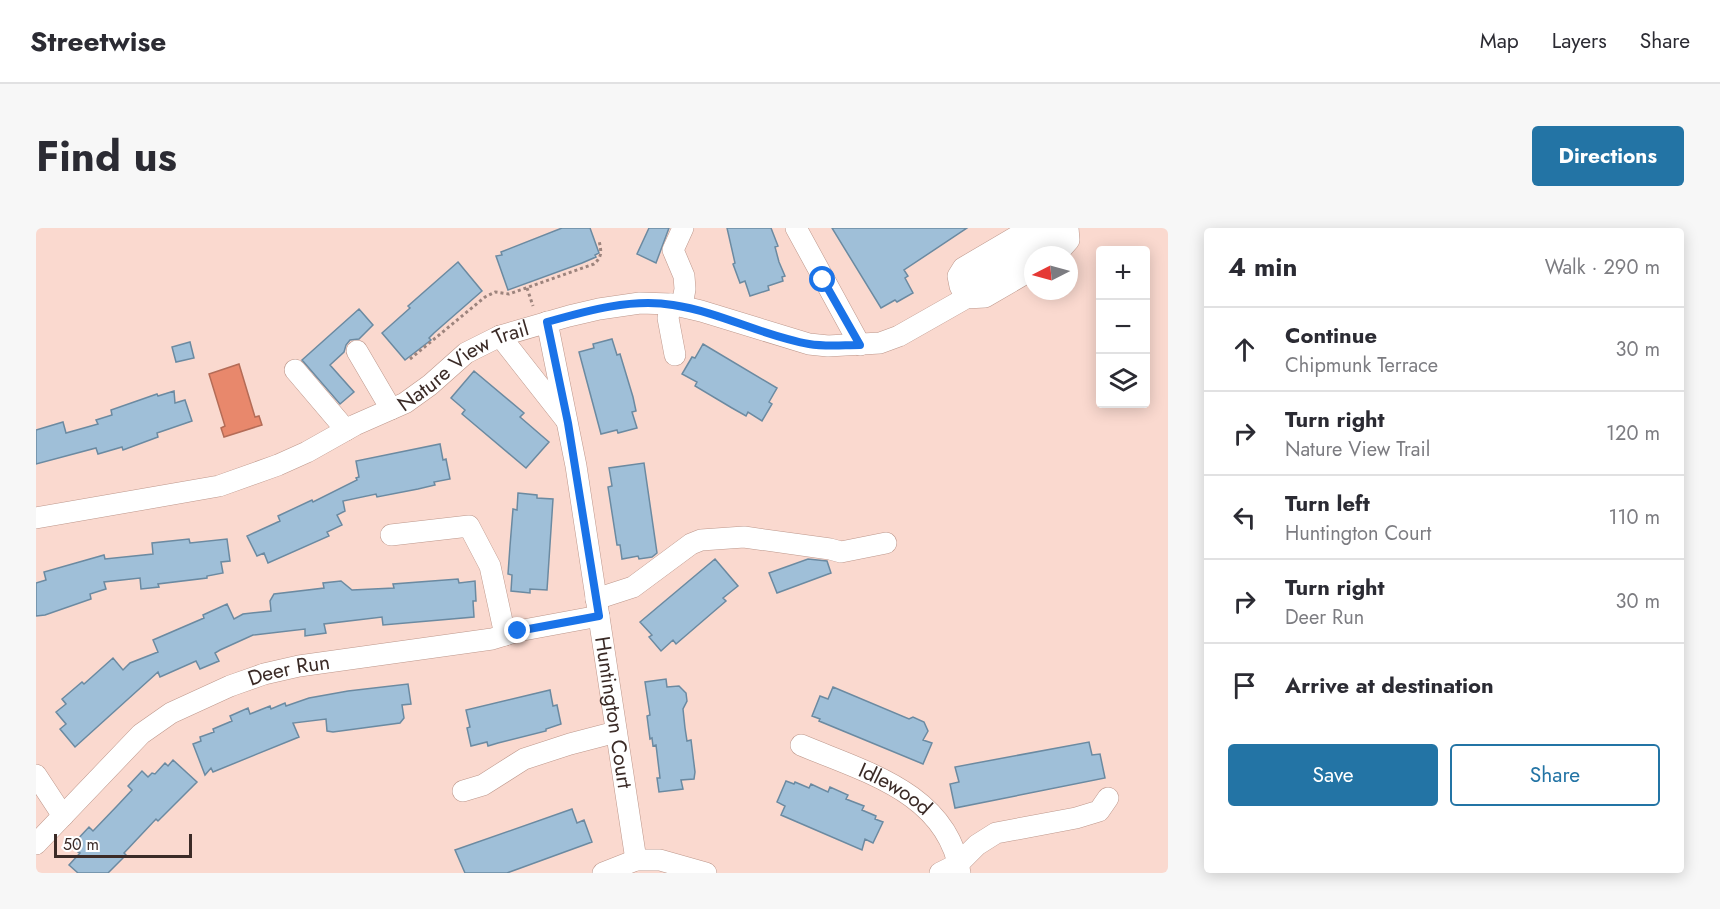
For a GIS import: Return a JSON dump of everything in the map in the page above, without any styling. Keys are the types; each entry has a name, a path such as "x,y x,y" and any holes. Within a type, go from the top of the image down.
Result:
{"street":[{"path":"675,355 668,318 685,289 684,276 673,250 683,228"},
{"path":"796,228 860,345"},
{"name":"Nature View Trail","path":"966,298 975,282 1054,240 1070,240 1068,228"},
{"name":"Nature View Trail","path":"36,518 219,486 278,465 405,403 430,385 466,353 501,336 547,322 640,303 676,305 809,344 828,346 880,343 899,336 966,298 985,297 1024,274"},
{"name":"Huntington Court","path":"547,322 568,423 636,860"},
{"name":"Huntington Court","path":"501,336 568,423"},
{"path":"357,351 391,409"},
{"path":"295,370 346,430"},
{"path":"391,534 469,526 490,566 506,635"},
{"name":"Deer Run","path":"36,844 141,734 171,714 230,686 264,674 299,666 387,655 506,635 598,607 633,587 691,544 712,538 744,537 841,552 886,543"},
{"path":"463,791 483,785 524,759 616,732"},
{"name":"Idlewood","path":"801,745 886,780 911,794 934,817 950,838 953,870"},
{"path":"36,775 63,816"},
{"name":"Idlewood","path":"953,870 977,845 996,833 1076,818 1099,810 1108,798"},
{"path":"603,873 636,860 660,860 706,873"}],"path":[{"path":"410,359 485,297 495,292 509,294 594,264 600,259 599,240"},
{"path":"527,288 532,306"}],"shaded area":[{"path":"239,364 255,417 259,416 262,425 224,437 221,428 225,426 209,374"}],"building":[{"path":"562,228 590,228 599,253 595,255 596,257 508,290 496,256"},
{"path":"649,228 669,228 656,263 637,254"},
{"path":"727,228 771,228 778,246 775,247 779,262 785,276 782,277 783,281 768,286 769,290 750,296 745,281 740,283 733,264 735,263"},
{"path":"832,228 967,228 904,270 908,276 905,278 913,293 881,308"},
{"path":"458,262 482,291 434,333 429,338 431,340 405,360 382,333 410,308 408,306"},
{"path":"359,309 373,325 359,339 350,340 344,352 330,365 354,392 340,404 302,360"},
{"path":"612,339 617,355 620,354 633,397 636,411 632,412 637,428 618,433 617,430 601,434 579,352 594,348 593,344"},
{"path":"190,342 194,358 176,362 172,347"},
{"path":"703,344 777,388 769,402 772,404 762,421 748,412 746,416 732,408 695,386 697,382 682,374"},
{"path":"474,371 524,413 520,417 549,442 526,468 462,414 465,410 451,398"},
{"path":"174,391 175,403 185,400 192,421 157,433 158,437 123,450 122,447 98,454 96,448 36,464 36,430 63,422 66,433 98,424 96,420 112,415 111,410 157,394 158,396"},
{"path":"440,444 450,479 434,482 435,485 418,489 343,501 345,511 337,515 342,525 327,532 329,536 268,563 264,553 257,556 247,536 280,521 278,516 357,480 356,478 359,477 356,461"},
{"path":"644,463 657,553 652,557 639,559 638,556 622,559 620,545 617,545 608,487 612,486 609,468"},
{"path":"518,493 553,499 547,590 530,589 530,593 511,591 512,575 508,574 510,546 513,509 517,510"},
{"path":"189,539 190,543 227,539 230,561 221,562 223,573 207,576 207,578 158,584 159,587 141,589 140,578 104,582 106,589 90,594 91,599 36,616 36,583 46,580 44,572 104,555 105,559 153,554 152,543"},
{"path":"715,559 738,586 723,598 726,601 676,644 673,640 661,651 649,637 652,635 640,622"},
{"path":"808,559 827,561 831,573 777,593 769,573"},
{"path":"458,579 459,583 475,581 474,617 383,625 382,617 324,624 326,633 305,636 305,629 253,635 215,653 219,661 200,669 196,661 160,677 158,672 75,747 60,729 66,724 56,712 66,704 62,699 82,682 84,684 113,658 123,670 130,663 158,652 153,640 204,618 203,615 227,604 234,619 243,614 271,611 270,601 274,594 324,588 323,583 341,581 352,590 394,588 393,584"},
{"path":"666,679 667,687 679,686 686,693 687,701 683,709 685,728 687,741 691,740 695,772 694,779 681,780 683,789 659,792 657,778 660,778 656,745 653,746 652,738 650,739 647,716 650,715 645,682"},
{"path":"408,684 411,704 402,705 404,718 400,723 333,732 327,731 326,719 293,723 299,737 213,772 211,768 205,775 193,744 201,741 200,737 214,732 213,729 232,721 230,716 248,708 250,714 270,706 271,709 285,703 286,706 309,698"},
{"path":"833,687 909,719 913,717 924,722 928,731 923,740 932,743 923,764 819,721 820,719 812,716 820,696 828,699"},
{"path":"550,690 553,706 557,705 561,724 546,729 546,731 488,746 487,742 471,746 466,710"},
{"path":"1089,742 1092,755 1100,754 1105,778 955,808 950,784 959,782 955,767"},
{"path":"173,760 197,782 158,821 156,819 124,853 126,855 108,873 78,873 69,865 80,853 78,852 81,848 75,842 89,827 93,831 117,806 132,790 128,786 142,771 148,777 152,773 155,774 165,763 168,766"},
{"path":"786,781 809,788 811,784 828,792 830,787 848,795 846,799 864,806 862,810 883,822 873,843 865,839 862,850 781,815 785,806 777,802"},
{"path":"572,809 577,823 584,820 592,842 507,873 465,873 455,850"}],"route":[{"path":"518,631 599,616 576,466 547,322 599,309 640,303 671,304 809,344 860,345 823,280"}]}
